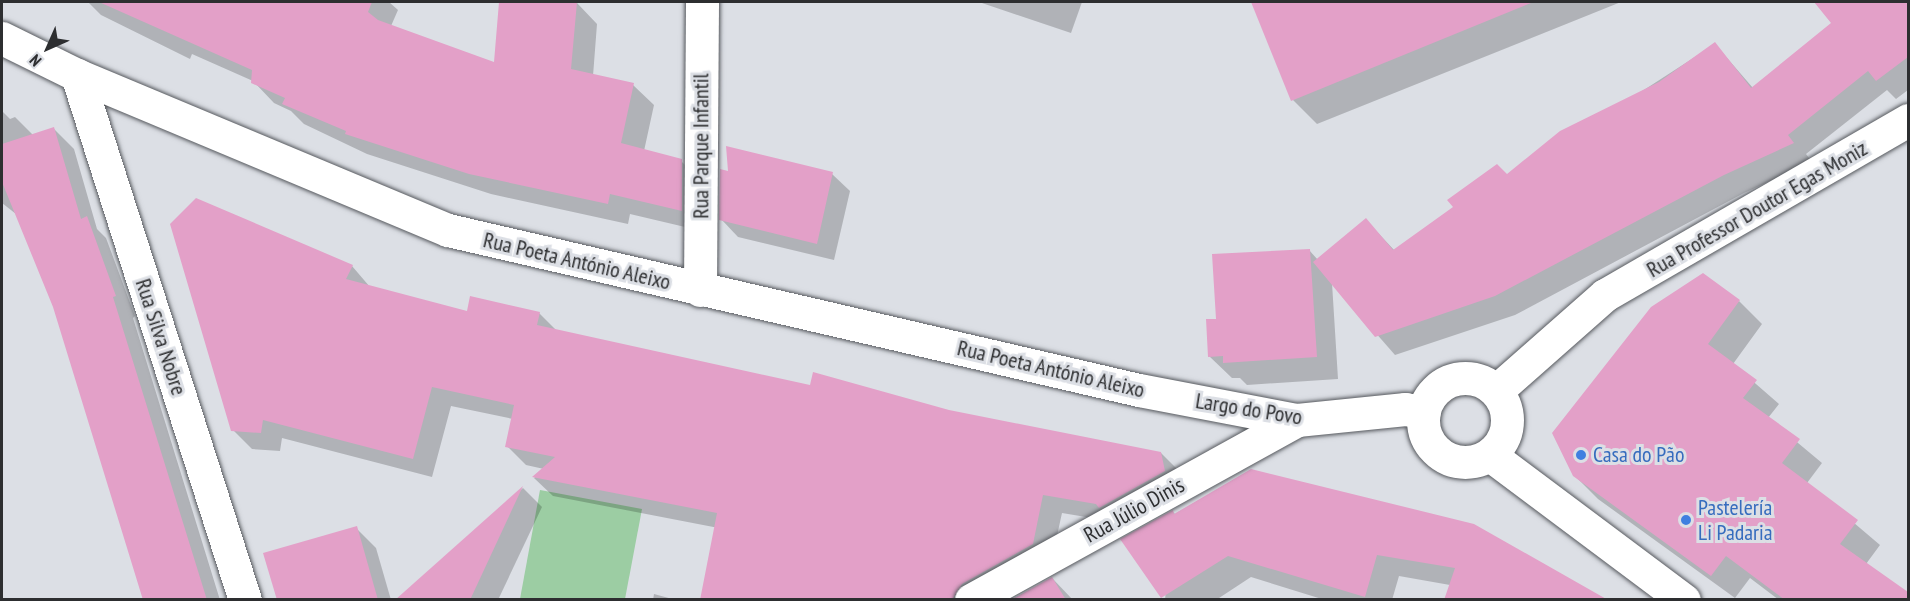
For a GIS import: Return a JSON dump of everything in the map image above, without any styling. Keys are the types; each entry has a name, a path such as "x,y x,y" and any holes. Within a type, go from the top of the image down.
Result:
{"street":[{"name":"Rua Parque Infantil","path":"700,290 702,2"},
{"name":"Rua Poeta António Aleixo","path":"2,38 77,75 448,230 700,290 1181,398"},
{"name":"Rua Silva Nobre","path":"77,75 245,600"},
{"name":"Rua Professor Doutor Egas Moniz","path":"1496,391 1605,295 1908,120"},
{"path":"1460,378 1473,379 1496,391 1508,417 1500,445 1490,455 1470,462 1449,459 1428,440 1424,412 1437,389 1460,378"},
{"name":"Largo do Povo","path":"1181,398 1297,420 1405,409 1424,412"},
{"name":"Rua Júlio Dinis","path":"971,600 1297,420"},
{"path":"1490,455 1684,600"}],"green space":[{"path":"540,490 642,509 625,599 520,599"}],"building":[{"path":"99,2 372,2 368,12 378,20 494,62 499,2 577,2 571,69 634,83 621,143 682,159 682,211 610,194 608,204 469,174 345,134 346,131 282,104 285,98 251,83 252,70"},
{"path":"1251,2 1531,2 1531,3 1291,101"},
{"path":"1814,2 1908,2 1908,57 1876,81 1868,71 1788,135 1794,143 1724,175 1495,296 1375,337 1313,262 1366,218 1393,250 1453,207 1447,200 1497,164 1507,174 1560,131 1659,82 1715,42 1751,88 1831,23"},
{"path":"54,127 81,219 87,216 116,296 113,297 207,600 143,600 53,307 2,182 2,144"},
{"path":"726,146 833,172 817,244 719,220 720,169 728,171"},
{"path":"196,198 353,265 346,279 467,311 470,296 540,312 537,325 810,385 813,372 949,410 1161,452 1165,471 1099,508 1096,504 1043,495 1033,544 962,584 952,600 700,600 717,513 532,477 555,457 505,447 514,405 432,387 413,459 263,420 261,433 231,431 170,224"},
{"path":"1310,249 1317,357 1223,363 1223,356 1208,357 1206,319 1216,319 1212,254"},
{"path":"1703,273 1740,300 1708,344 1757,380 1743,398 1800,439 1782,463 1858,520 1840,544 1908,592 1908,600 1785,600 1726,556 1711,576 1573,476 1552,433 1651,307"},
{"path":"1251,469 1474,524 1608,600 1444,600 1455,568 1377,555 1365,597 1228,556 1161,598 1120,539 1173,510 1174,514"},
{"path":"523,486 470,600 395,600"},
{"path":"357,526 378,600 277,600 263,553"},
{"path":"1052,577 1066,600 1011,600"}],"place":[{"name":"Casa do Pão","path":"1581,455"},
{"name":"Pastelería Li Padaria","path":"1686,520"}]}
